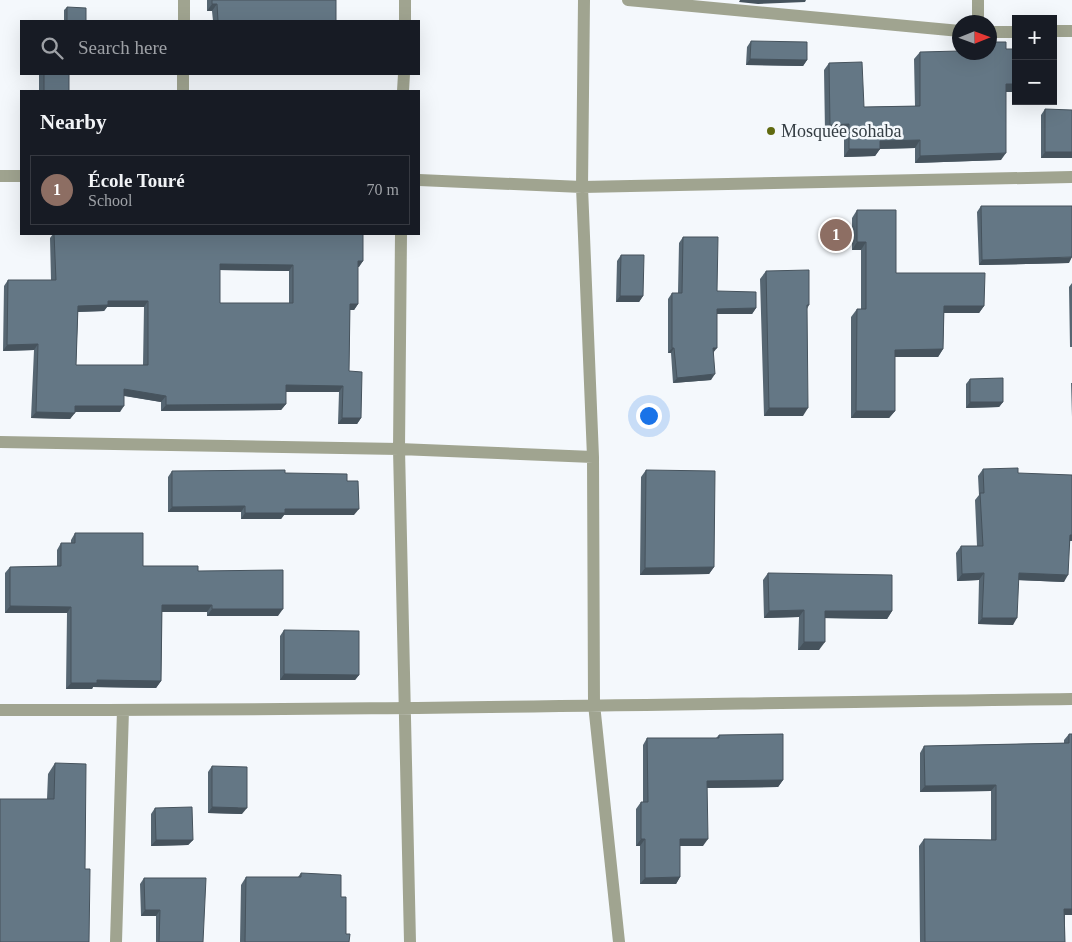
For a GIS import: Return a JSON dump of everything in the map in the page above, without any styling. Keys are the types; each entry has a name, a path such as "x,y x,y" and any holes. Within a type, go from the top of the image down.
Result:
{"street":[{"path":"184,0 184,20"},
{"path":"405,0 405,20"},
{"path":"584,0 582,187 592,457 594,704 619,942"},
{"path":"628,0 952,30"},
{"path":"978,0 978,15"},
{"path":"1057,31 1072,31"},
{"path":"997,32 1012,32"},
{"path":"183,90 184,75"},
{"path":"403,90 404,75"},
{"path":"0,176 20,176"},
{"path":"420,180 582,187 1072,177"},
{"path":"401,235 399,449 410,942"},
{"path":"0,442 399,449 592,457"},
{"path":"0,710 406,709 594,704 1072,699"},
{"path":"116,942 123,710"}],"building":[{"path":"212,0 336,0 336,20 218,20 217,4 212,4"},
{"path":"67,7 86,8 86,20 67,20"},
{"path":"751,41 807,42 807,60 750,59"},
{"path":"997,42 1006,42 1006,49 1012,49 1012,84 1006,84 1006,153 920,156 920,140 880,141 880,149 849,149 849,124 830,125 829,63 862,62 864,107 920,106 920,52 952,51 952,60 997,60"},
{"path":"44,75 69,75 69,90 44,90"},
{"path":"1045,109 1072,110 1072,152 1045,152"},
{"path":"981,206 1072,206 1072,257 982,260"},
{"path":"857,210 896,210 896,273 985,273 984,306 944,306 943,349 895,350 895,411 856,411 857,309 866,309 866,242 857,242"},
{"path":"54,235 363,235 363,261 358,261 358,304 350,304 349,371 362,372 361,418 342,418 343,386 286,385 286,404 166,405 166,396 124,389 124,406 75,406 75,413 36,412 38,344 7,345 8,280 56,280","holes":["220,264 293,265 293,303 220,303","108,301 148,301 148,365 76,365 78,306 108,305"]},
{"path":"683,237 718,237 717,291 756,292 756,308 717,309 717,348 713,348 715,374 677,378 674,348 672,348 672,293 682,293"},
{"path":"621,255 644,255 643,296 620,296"},
{"path":"809,270 809,305 807,305 808,408 769,408 766,271"},
{"path":"1003,378 1003,402 970,402 970,379"},
{"path":"1018,468 1018,473 1072,475 1072,535 1070,535 1068,575 1019,573 1017,618 982,618 984,573 962,574 961,546 983,546 980,493 984,493 983,469"},
{"path":"285,470 285,473 347,474 347,481 358,481 359,509 285,509 285,513 245,513 245,506 172,507 172,471"},
{"path":"646,470 715,471 714,567 645,568"},
{"path":"75,533 143,533 143,566 198,566 198,571 283,570 283,609 212,609 212,605 162,605 161,681 97,680 97,683 71,683 71,607 10,606 10,567 61,566 61,543 75,543"},
{"path":"768,573 892,575 892,611 825,611 825,642 804,642 804,610 769,611"},
{"path":"284,630 359,631 359,675 284,674"},
{"path":"783,734 783,780 707,781 708,839 680,839 680,877 645,878 645,839 641,839 641,802 648,802 647,738 719,738 719,735"},
{"path":"1069,734 1072,734 1072,909 1064,909 1065,942 925,942 924,839 996,840 996,785 925,786 924,746 1069,743"},
{"path":"55,763 86,764 85,869 90,869 89,942 0,942 0,799 54,799"},
{"path":"212,766 247,767 247,808 212,807"},
{"path":"192,807 193,840 156,840 155,808"},
{"path":"301,873 341,875 341,897 346,897 346,934 350,934 349,942 245,942 246,877 301,877"},
{"path":"144,878 206,878 203,942 159,942 160,910 145,910"}],"place":[{"name":"Mosquée sohaba","path":"771,131"},
{"name":"École Touré","path":"836,235"}]}
